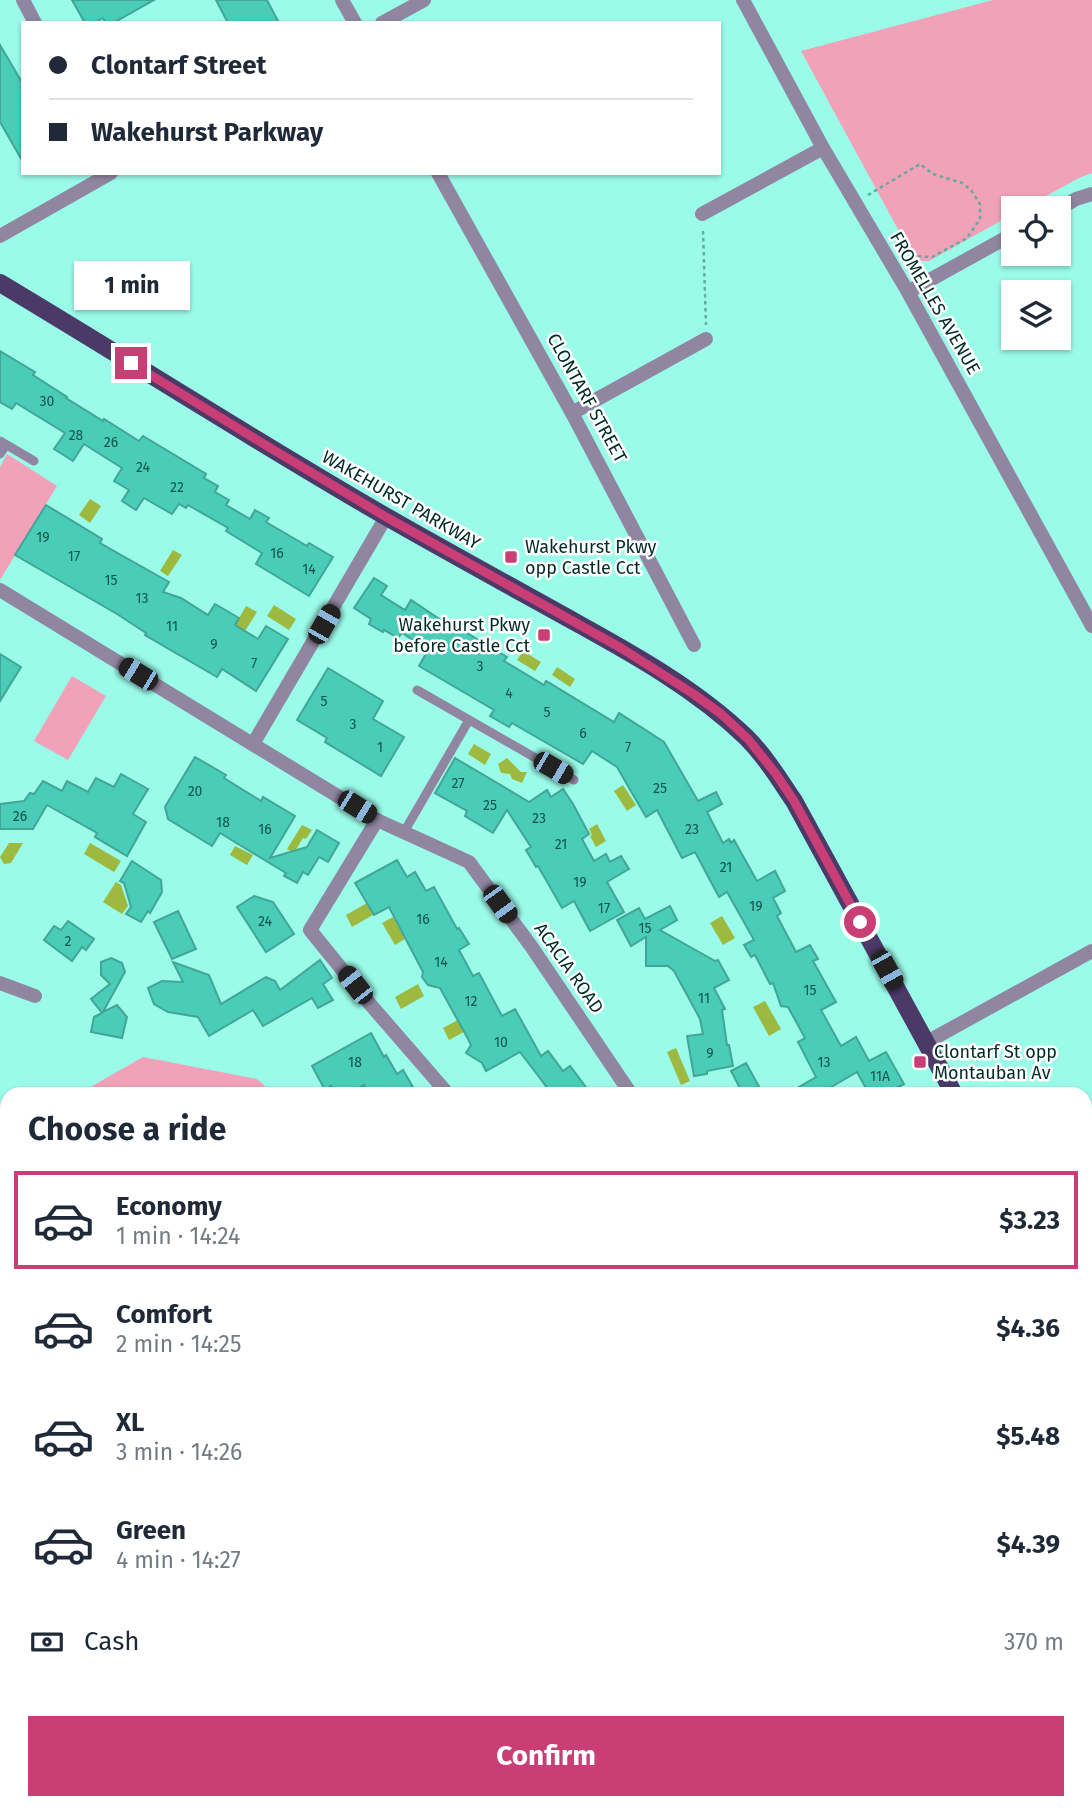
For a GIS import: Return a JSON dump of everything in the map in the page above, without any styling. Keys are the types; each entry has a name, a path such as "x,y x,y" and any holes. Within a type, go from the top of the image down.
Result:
{"main road":[{"name":"WAKEHURST PARKWAY","path":"0,283 386,517 621,648 720,713 748,739 794,801 927,1042"},
{"path":"927,1042 950,1087"}],"street":[{"path":"23,0 34,21"},
{"path":"342,0 354,21"},
{"path":"386,21 424,0"},
{"name":"FROMELLES AVENUE","path":"743,0 823,148 908,292 1092,626"},
{"path":"702,214 823,148"},
{"path":"0,236 107,175"},
{"name":"CLONTARF STREET","path":"439,175 572,413 694,645"},
{"path":"1071,202 1092,194"},
{"path":"908,292 1001,241"},
{"path":"572,413 706,339"},
{"path":"254,744 386,517"},
{"name":"ACACIA ROAD","path":"0,590 377,820 469,862 531,946 626,1087"},
{"path":"377,820 310,930 442,1087"},
{"path":"927,1042 1092,951"},
{"path":"0,983 36,996"}],"lane":[{"path":"0,454 3,443 34,461"},
{"path":"417,690 574,780"},
{"path":"404,832 469,720"}],"path":[{"path":"868,195 920,164 933,174 961,183 971,190 980,204 980,219 967,238 932,257 910,256"},
{"path":"702,214 706,339"}],"shaded area":[{"path":"993,0 1092,0 1092,173 1046,196 1001,196 1001,221 929,261 919,261 912,255 801,51"},
{"path":"7,454 57,486 0,580 0,467"},
{"path":"90,499 101,506 90,523 79,515"},
{"path":"173,550 182,555 168,576 160,571"},
{"path":"274,605 296,619 289,630 267,616"},
{"path":"246,606 257,612 245,631 235,625"},
{"path":"523,651 541,662 535,671 517,660"},
{"path":"557,667 575,679 570,687 552,675"},
{"path":"72,676 106,696 68,760 34,741"},
{"path":"474,744 491,754 485,765 468,754"},
{"path":"507,758 521,772 527,772 522,783 512,779 510,774 501,773 498,764"},
{"path":"623,785 636,805 627,811 614,791"},
{"path":"597,824 606,841 596,847 589,829"},
{"path":"302,825 312,830 306,839 303,838 294,853 287,849"},
{"path":"9,843 23,843 11,863 4,864 0,857"},
{"path":"90,843 121,861 114,872 84,854"},
{"path":"235,846 253,855 247,865 230,855"},
{"path":"116,882 121,885 128,906 122,914 103,902"},
{"path":"367,903 373,915 352,927 346,915"},
{"path":"722,916 735,938 723,945 710,923"},
{"path":"393,917 405,939 395,945 382,923"},
{"path":"418,984 424,996 401,1009 395,997"},
{"path":"765,1001 781,1029 769,1036 753,1007"},
{"path":"467,1015 473,1027 449,1040 443,1028"},
{"path":"676,1048 690,1081 681,1085 667,1052"},
{"path":"143,1057 257,1079 266,1087 90,1087"}],"building":[{"path":"72,0 154,0 117,21 105,21 103,18 98,21 84,21"},
{"path":"216,0 267,0 278,21 227,21"},
{"path":"0,45 21,81 21,159 0,122"},
{"path":"0,351 35,372 33,375 103,421 104,419 139,441 143,436 206,474 204,478 218,486 215,492 229,500 226,505 250,519 255,510 269,518 266,522 307,546 309,543 333,557 309,596 256,564 262,553 226,531 228,528 188,505 186,508 179,504 172,514 144,498 136,510 122,501 129,490 114,481 122,468 84,444 73,461 54,449 65,433 16,403 12,409 0,402"},
{"path":"46,505 102,539 100,543 169,582 163,592 181,598 208,615 215,604 239,618 235,625 258,639 266,626 288,639 256,691 222,669 217,677 145,635 146,633 117,614 15,555"},
{"path":"374,578 387,586 381,595 405,610 411,600 507,657 504,661 544,685 546,681 614,722 619,713 664,742 698,801 716,792 722,804 707,812 723,843 729,839 731,843 734,840 757,881 775,871 785,891 773,898 781,913 777,916 796,952 810,945 818,959 813,961 836,1002 821,1010 841,1046 856,1037 869,1061 886,1052 904,1084 898,1087 865,1087 857,1072 831,1087 799,1087 816,1077 798,1042 805,1038 788,1007 781,1006 773,983 770,984 755,955 751,957 744,945 754,940 727,892 719,897 695,852 682,858 657,810 646,817 617,767 592,751 583,764 512,723 509,727 490,716 494,710 419,666 428,650 402,633 398,638 384,630 383,632 369,624 371,619 354,608"},
{"path":"0,654 21,667 0,701"},
{"path":"328,668 383,701 373,719 404,737 381,776 325,742 327,738 297,720"},
{"path":"195,757 226,775 224,778 261,801 263,797 295,816 270,858 307,847 317,830 339,843 328,862 319,857 308,875 303,872 297,883 284,876 286,873 220,833 212,846 168,819 165,807"},
{"path":"455,758 529,802 547,790 551,797 563,789 589,834 582,839 594,861 606,854 610,862 621,856 629,869 607,882 624,912 590,931 574,901 562,908 526,850 531,847 507,810 493,833 465,816 467,811 435,793"},
{"path":"121,774 148,789 133,814 146,822 127,856 95,837 97,833 47,805 33,829 0,829 0,804 24,801 30,793 34,794 43,781 62,791 67,781 88,792 96,778 114,787"},
{"path":"397,860 407,877 415,872 426,891 434,887 457,929 459,928 469,944 459,950 473,976 479,973 502,1016 515,1009 541,1056 548,1051 563,1071 570,1066 586,1087 547,1087 520,1052 486,1071 482,1063 466,1053 471,1045 467,1037 440,988 428,985 422,977 423,972 389,907 374,915 355,883"},
{"path":"132,861 161,880 162,892 150,913 148,911 141,922 126,914 131,907 124,883 120,881"},
{"path":"254,896 273,902 294,934 266,952 237,907"},
{"path":"670,906 677,920 660,930 715,961 718,960 729,980 714,988 725,1009 722,1010 733,1066 707,1071 707,1074 694,1076 687,1036 703,1034 700,1019 674,971 668,966 646,966 646,937 631,946 617,920 639,908 645,919"},
{"path":"178,911 196,949 172,959 154,922"},
{"path":"68,921 94,939 86,950 82,947 72,961 44,940 54,926 61,930"},
{"path":"111,958 122,963 125,972 103,1012 117,1005 127,1017 122,1038 91,1032 94,1017 102,1013 91,999 110,984 101,975 101,962"},
{"path":"320,960 332,978 323,984 333,1000 318,1008 312,998 263,1026 253,1010 209,1036 198,1017 168,1012 154,1004 148,988 162,981 183,982 173,962 209,975 221,1004 266,977 275,981 280,990"},
{"path":"371,1033 397,1074 403,1070 413,1087 323,1087 312,1066"},
{"path":"746,1063 759,1087 739,1087 731,1071"}],"place":[{"name":"Wakehurst Pkwy opp Castle Cct","path":"511,557"},
{"name":"Wakehurst Pkwy before Castle Cct","path":"544,635"},
{"name":"Clontarf St opp Montauban Av","path":"920,1062"}],"route":[{"path":"131,363 386,517 621,648 720,713 748,739 776,774 794,801 860,922"}]}
